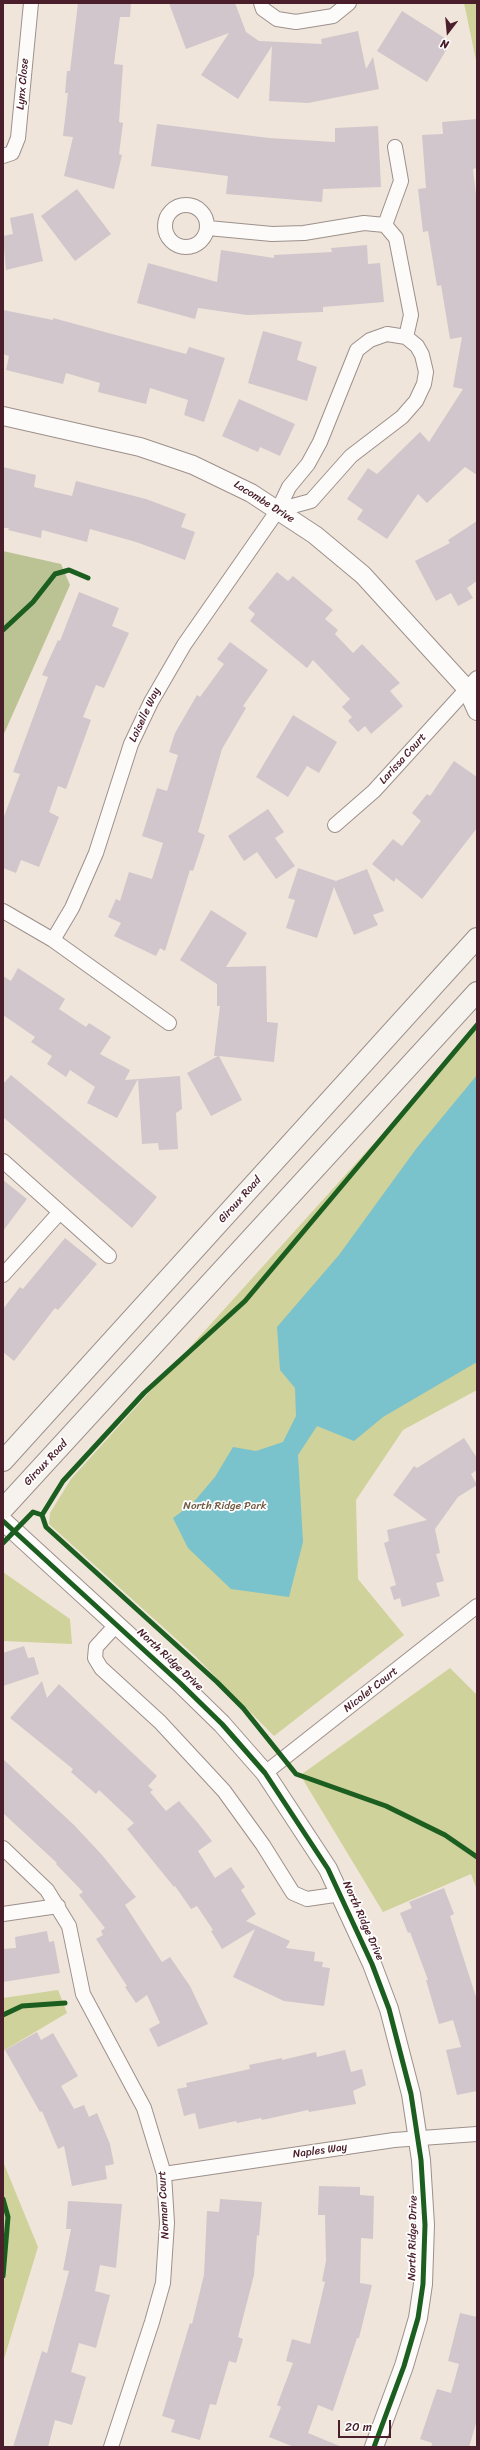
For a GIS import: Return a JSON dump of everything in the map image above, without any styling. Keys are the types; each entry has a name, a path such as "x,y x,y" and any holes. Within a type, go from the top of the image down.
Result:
{"main road":[{"name":"Giroux Road","path":"3,1461 477,938"},
{"name":"Giroux Road","path":"3,1509 477,992"}],"street":[{"name":"Lynx Close","path":"3,156 12,153 18,138 31,3"},
{"path":"261,3 264,9 277,19 296,22 333,16 350,3"},
{"path":"385,226 400,181 395,147"},
{"path":"208,228 272,234 304,233 364,223 385,226 396,238 411,315 406,338 417,346 425,362 424,384 416,401 402,417 351,456 311,501 278,510"},
{"name":"Loiselle Way","path":"53,940 72,908 96,853 131,744 151,702 184,645 278,510 289,487 314,454 357,350 377,336 387,334 406,338"},
{"name":"Lacombe Drive","path":"3,416 111,439 168,456 229,481 278,510 315,535 363,575 474,687 477,711"},
{"name":"Larissa Court","path":"335,825 374,791 474,687"},
{"path":"3,911 53,940 169,1023"},
{"path":"3,1161 109,1256"},
{"path":"3,1274 60,1212"},
{"name":"North Ridge Drive","path":"3,1521 116,1624 222,1724 265,1773 311,1840 341,1894 365,1946 389,2009 411,2094 418,2138 425,2225 421,2300 408,2353 374,2447"},
{"name":"Nicolet Court","path":"265,1773 477,1606"},
{"name":"North Ridge Drive","path":"116,1624 96,1647 96,1663 160,1722 224,1791 263,1845 293,1893 307,1899 341,1894"},
{"name":"Norman Court","path":"3,1848 47,1890 69,1926 83,1994 141,2102 155,2140 164,2174 167,2223 163,2283 152,2322 111,2447"},
{"path":"3,1914 58,1906"},
{"name":"Naples Way","path":"164,2174 418,2138 477,2134"}],"green space":[{"path":"464,3 477,3 477,65"},
{"path":"3,551 61,564 70,585 3,736"},
{"name":"North Ridge Park","path":"477,1029 477,1390 403,1430 356,1500 358,1579 404,1635 274,1736 195,1656 49,1524 50,1513 71,1479"},
{"path":"3,1572 70,1619 72,1644 3,1641"},
{"path":"450,1668 477,1695 477,1890 471,1874 383,1912 302,1778 302,1774"},
{"path":"58,1990 67,2013 3,2051 3,1998"},
{"path":"3,2151 4,2164 38,2247 3,2362"}],"water":[{"path":"477,1075 477,1362 383,1417 354,1441 317,1426 298,1455 303,1542 289,1597 231,1589 188,1548 173,1518 192,1504 215,1477 233,1447 256,1451 283,1442 296,1416 295,1388 280,1370 277,1327 339,1255 416,1149"}],"building":[{"path":"78,3 131,3 130,17 120,17 114,64 123,65 119,122 123,123 119,154 122,155 114,189 64,176 73,137 63,136 68,93 65,93 67,71 70,71"},
{"path":"169,3 235,3 246,32 259,41 322,44 321,39 358,31 366,69 373,57 379,89 308,103 269,101 272,46 238,99 201,75 229,33 186,49"},
{"path":"402,11 451,42 427,82 377,51"},
{"path":"477,119 477,168 473,169 477,203 477,475 465,467 427,503 418,494 387,539 357,519 363,510 347,499 368,468 377,474 420,432 429,442 463,389 453,387 462,337 450,339 441,285 437,286 428,231 423,232 418,189 426,188 422,135 443,134 442,122"},
{"path":"157,124 269,138 335,142 335,128 378,126 381,187 323,189 322,202 226,194 228,176 151,166"},
{"path":"77,189 111,234 75,261 41,216"},
{"path":"33,213 43,261 6,270 3,236 13,234 10,218"},
{"path":"367,245 368,264 380,263 384,302 323,307 323,312 247,315 198,308 195,319 137,303 148,263 217,282 221,250 274,258 274,255 332,252 331,248"},
{"path":"3,310 53,320 53,318 186,354 189,347 225,358 204,422 184,415 188,400 150,388 146,404 98,392 100,383 66,373 63,384 6,370 9,356 3,354"},
{"path":"263,331 302,342 297,360 317,367 307,401 248,383"},
{"path":"239,399 295,424 280,456 260,447 258,452 222,436"},
{"path":"3,467 36,475 34,487 72,496 76,481 146,499 186,514 181,527 195,532 185,560 136,542 90,529 87,542 42,530 41,538 8,530 9,528 3,528"},
{"path":"477,521 477,581 467,588 473,598 458,606 451,593 436,601 415,561 450,543 448,540"},
{"path":"277,572 288,581 293,576 333,610 325,619 338,630 335,634 353,653 362,644 400,683 390,691 403,706 371,734 365,726 358,732 348,721 352,717 342,707 350,699 313,660 307,668 250,621 255,614 248,608"},
{"path":"79,592 119,608 112,626 129,633 104,688 96,685 83,717 91,720 66,789 58,786 49,812 59,817 39,867 21,860 16,873 3,868 3,819 20,774 13,772 48,677 42,675 58,640 60,641"},
{"path":"230,642 268,670 243,706 246,708 222,749 198,832 205,835 193,871 190,870 165,951 160,948 156,956 114,936 121,923 108,917 116,899 120,901 129,872 152,879 163,843 142,836 157,788 167,791 178,755 169,752 175,733 197,695 200,697 224,664 217,659"},
{"path":"293,715 337,742 319,773 307,766 288,797 256,777"},
{"path":"454,761 477,777 477,828 422,899 396,878 394,882 372,864 393,839 402,846 421,821 412,813 427,794 430,796"},
{"path":"268,809 284,832 275,838 295,866 276,879 257,852 244,861 228,836"},
{"path":"298,868 336,881 367,869 384,911 373,915 378,925 354,935 334,887 317,938 286,928 295,900 288,898"},
{"path":"211,910 247,933 226,967 266,966 267,1022 278,1023 274,1062 219,1056 242,1100 211,1116 187,1073 218,1056 214,1056 220,1006 217,1006 217,984 180,960"},
{"path":"18,968 65,999 59,1009 86,1027 89,1023 111,1037 100,1054 130,1070 125,1080 138,1079 117,1118 87,1103 95,1087 70,1070 66,1077 47,1064 52,1056 31,1042 35,1037 3,1015 3,976 11,981"},
{"path":"11,1075 157,1197 132,1228 3,1117 3,1084"},
{"path":"180,1076 182,1109 176,1113 178,1149 159,1150 158,1143 142,1144 138,1079"},
{"path":"3,1180 27,1199 3,1231"},
{"path":"65,1238 97,1264 58,1310 55,1308 14,1361 3,1352 3,1309 20,1287 23,1289"},
{"path":"464,1438 477,1458 477,1470 471,1474 477,1485 458,1497 435,1529 440,1553 436,1554 444,1581 436,1583 440,1596 402,1607 400,1598 394,1600 390,1587 396,1585 384,1543 389,1541 387,1530 427,1520 393,1495 414,1466 417,1468"},
{"path":"24,1646 28,1658 34,1657 39,1674 3,1686 3,1653"},
{"path":"42,1681 47,1698 59,1684 157,1776 148,1786 153,1790 150,1792 166,1811 179,1801 198,1823 212,1841 198,1851 215,1878 231,1867 245,1887 241,1890 256,1914 246,1921 290,1941 286,1948 315,1952 314,1961 323,1962 322,1967 330,1968 324,2006 284,2001 233,1977 255,1929 222,1949 211,1931 213,1930 197,1906 191,1909 175,1886 174,1887 127,1829 134,1823 99,1790 96,1794 71,1772 73,1769 10,1718"},
{"path":"3,1759 74,1825 102,1855 136,1897 125,1905 162,1962 170,1957 190,1986 208,2024 158,2047 149,2029 160,2023 147,1995 136,2003 125,1987 127,1986 96,1939 103,1935 101,1931 105,1928 79,1895 83,1892 56,1864 57,1863 3,1813"},
{"path":"444,1888 454,1914 450,1916 477,2000 477,2091 457,2095 446,2050 461,2047 453,2020 439,2024 426,1980 428,1980 410,1932 408,1933 400,1913 412,1908 409,1902"},
{"path":"47,1931 49,1942 54,1941 60,1973 3,1982 3,1949 16,1948 15,1937"},
{"path":"37,2032 41,2040 53,2033 78,2076 61,2086 74,2109 84,2105 89,2117 97,2113 110,2144 114,2164 105,2166 107,2179 72,2186 64,2146 58,2149 42,2111 40,2112 5,2050"},
{"path":"345,2050 351,2072 362,2069 366,2085 353,2091 356,2104 309,2112 308,2110 262,2120 261,2118 237,2123 236,2121 199,2129 195,2113 184,2116 177,2089 187,2087 186,2083 250,2069 249,2065 282,2058 282,2060 316,2052 317,2057"},
{"path":"319,2186 360,2187 360,2195 374,2196 373,2239 361,2238 360,2283 372,2285 359,2338 357,2338 333,2411 318,2405 308,2433 342,2447 294,2447 269,2437 281,2407 277,2405 293,2363 286,2361 292,2339 310,2344 325,2282 322,2281 326,2261 325,2215 318,2215"},
{"path":"220,2199 262,2202 259,2236 257,2235 254,2275 238,2337 243,2339 236,2363 229,2361 216,2405 210,2404 200,2440 171,2432 175,2420 162,2416 190,2323 192,2324 204,2275 207,2211 219,2212"},
{"path":"68,2201 122,2204 116,2268 100,2265 95,2291 110,2295 96,2348 79,2343 71,2372 86,2377 72,2425 55,2420 48,2447 13,2447 42,2351 47,2353 69,2271 63,2270 71,2229 66,2229"},
{"path":"460,2313 477,2317 477,2420 469,2447 431,2447 432,2443 420,2439 437,2389 451,2393 459,2364 448,2361"}],"cycle path":[{"path":"3,630 33,602 55,574 69,570 88,578"},
{"path":"3,1543 33,1512 42,1515 63,1481 144,1393 245,1301 477,1025"},
{"path":"42,1515 46,1527 217,1682 243,1708 296,1774 386,1806 445,1835 477,1857"},
{"path":"3,1521 180,1683 222,1724 265,1773 328,1869 372,1964 389,2009 411,2094 421,2160 425,2225 423,2284 418,2318 404,2366 374,2447"},
{"path":"3,2015 22,2006 65,2003"},
{"path":"3,2199 8,2217 3,2276"}]}
